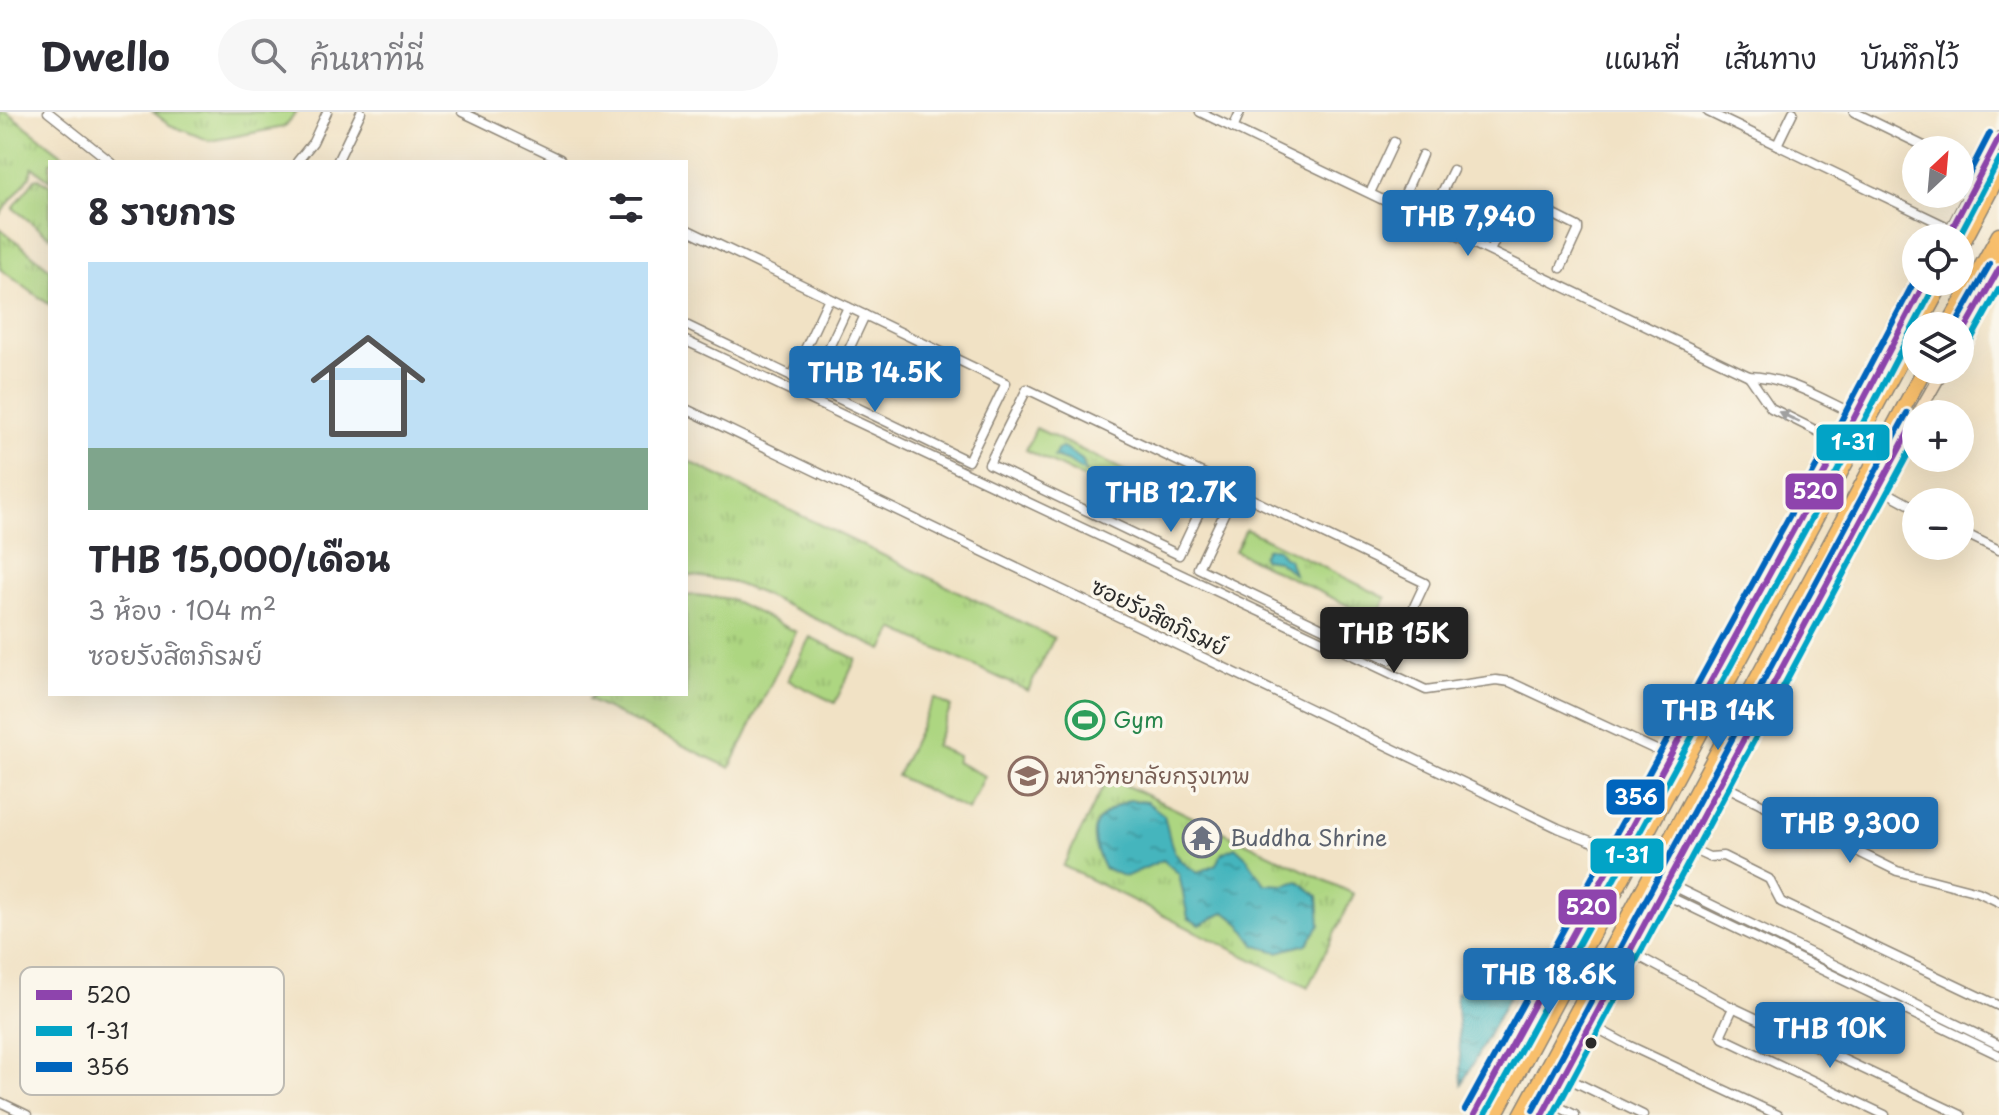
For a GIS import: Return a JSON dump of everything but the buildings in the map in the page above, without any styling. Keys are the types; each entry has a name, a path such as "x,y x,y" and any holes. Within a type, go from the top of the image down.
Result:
{"highway":[{"path":"1959,224 1999,171"},
{"path":"1972,224 1999,171"},
{"path":"1956,312 1999,235"},
{"path":"1972,312 1999,254"},
{"path":"1495,1115 1902,358"},
{"path":"1521,1115 1916,384"}],"main road":[{"path":"1956,224 1999,138"},
{"path":"1974,313 1999,269"},
{"path":"1477,1112 1919,296"},
{"path":"1542,1115 1902,444"}],"street":[{"path":"48,112 108,160"},
{"path":"299,160 313,142 327,112"},
{"path":"338,160 361,112"},
{"path":"462,112 559,160"},
{"path":"1200,112 1749,376 1785,382 1856,415"},
{"path":"1233,128 1240,112"},
{"path":"1708,112 1930,224"},
{"path":"1777,145 1793,112"},
{"path":"1854,112 1903,136"},
{"path":"1370,193 1394,142"},
{"path":"1399,207 1422,155"},
{"path":"1974,169 1981,172"},
{"path":"1428,221 1453,170"},
{"path":"1490,251 1513,202 1521,198 1578,227 1561,268"},
{"path":"688,230 1006,383 968,461 688,326"},
{"path":"792,377 829,298"},
{"path":"811,386 848,307"},
{"path":"828,394 865,315"},
{"path":"688,342 1426,690 1496,680 1510,682 1669,756"},
{"path":"1749,376 1771,408 1841,443"},
{"path":"1027,389 1215,479 1179,555 1086,512 989,464 1027,389"},
{"path":"844,417 850,405"},
{"name":"ซอยรังสิตภิรมย์","path":"688,410 1558,828 1618,852"},
{"path":"1879,488 1902,500"},
{"path":"1235,491 1425,583 1389,660 1293,614 1198,568 1235,491"},
{"path":"1078,527 1086,512"},
{"path":"1974,538 1999,550"},
{"path":"1287,626 1293,614"},
{"path":"1721,784 1897,871 1978,892 1999,902"},
{"path":"1687,847 1709,857 1723,856 1769,879 1781,902 1999,1006"},
{"path":"1664,888 1999,1045"},
{"path":"1664,888 1999,1055"},
{"path":"1631,952 1733,1008 1961,1115"},
{"path":"1733,1008 1722,1027 1723,1038 1885,1115"},
{"path":"1591,1025 1778,1115"},
{"path":"1563,1076 1643,1115"},
{"path":"0,1102 27,1115"},
{"path":"1549,1102 1575,1115"}],"green space":[{"path":"0,112 7,112 69,160 48,160 48,179 32,167 30,176 0,214"},
{"path":"153,112 297,112 284,127 210,141 170,125"},
{"path":"39,178 48,185 48,235 13,208"},
{"path":"0,228 48,267 48,304 0,269"},
{"path":"1036,428 1175,495 1164,517 1026,450"},
{"path":"688,461 1054,638 1028,691 894,629 883,650 729,581 688,575"},
{"path":"1246,529 1386,598 1376,619 1235,551"},
{"path":"688,596 730,599 796,632 730,768 588,700 593,696 688,696"},
{"path":"810,637 856,659 835,703 788,680"},
{"path":"934,698 951,707 935,746 958,756 956,762 985,776 968,810 897,776"},
{"path":"1108,777 1354,894 1308,987 1063,866"}],"water":[{"path":"1063,448 1082,460 1086,473 1054,457 1058,449"},
{"path":"1266,549 1278,549 1289,560 1294,574 1278,561 1263,559"},
{"path":"1129,800 1147,802 1164,815 1177,855 1198,873 1216,864 1222,853 1235,847 1265,884 1285,885 1298,881 1318,896 1320,925 1307,944 1278,952 1256,946 1240,924 1225,912 1200,925 1188,918 1179,874 1163,860 1125,877 1104,868 1095,844 1095,826 1106,813"},
{"path":"1532,954 1462,1084 1456,993"}],"transit line":[{"name":"356","path":"1974,164 1990,133"},
{"name":"520","path":"1954,224 1999,138"},
{"name":"1-31","path":"1965,224 1999,160"},
{"name":"356","path":"1963,312 1990,264"},
{"name":"520","path":"1974,313 1999,269"},
{"name":"1-31","path":"1974,334 1999,289"},
{"name":"356","path":"1465,1110 1907,296"},
{"name":"520","path":"1474,1115 1841,443 1918,296"},
{"name":"1-31","path":"1485,1115 1850,448 1929,296"},
{"name":"356","path":"1533,1110 1902,422"},
{"name":"520","path":"1542,1115 1902,444"},
{"name":"1-31","path":"1553,1115 1902,465"}],"place":[{"name":"Gym","path":"1085,720"},
{"name":"มหาวิทยาลัยกรุงเทพ","path":"1028,776"},
{"name":"Buddha Shrine","path":"1202,838"}]}
